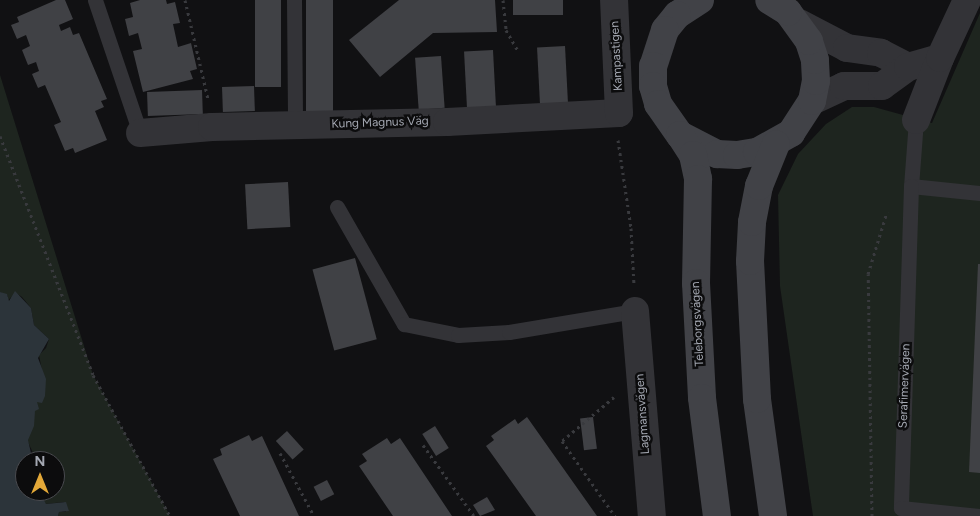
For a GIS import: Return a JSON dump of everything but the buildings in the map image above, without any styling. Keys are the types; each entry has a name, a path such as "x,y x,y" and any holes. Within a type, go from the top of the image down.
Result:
{"main road":[{"path":"678,8 700,0"},
{"path":"680,135 717,154 757,152 776,144 791,133 812,101 816,81 815,60 799,23 769,0"},
{"name":"Teleborgsvägen","path":"678,8 657,48 654,86 658,104 693,155 698,179 696,283 702,398 717,516"},
{"path":"773,516 757,399 750,261 752,222 759,186 776,144"}],"street":[{"name":"Kampastigen","path":"612,113 614,0"},
{"path":"916,120 940,58 967,0"},
{"path":"799,23 847,48 881,53 908,67"},
{"path":"812,101 844,86 882,86 908,67 940,58"},
{"name":"Kung Magnus Väg","path":"140,133 212,127 295,126 612,113"},
{"name":"Lagmansvägen","path":"636,311 652,516"}],"lane":[{"path":"95,0 140,133"},
{"path":"294,0 295,126"},
{"name":"Serafimervägen","path":"916,120 911,186 902,512 980,516"},
{"path":"911,186 980,193"},
{"path":"337,207 404,324 458,335 500,332 636,311"}],"path":[{"path":"185,0 212,127"},
{"path":"503,0 506,30 518,51"},
{"path":"612,113 631,228 636,311"},
{"path":"0,136 93,375 170,516"},
{"path":"872,516 868,274 888,210"},
{"path":"614,516 562,441 640,375"},
{"path":"423,445 474,516"},
{"path":"280,454 314,516"}],"shaded area":[{"path":"980,13 980,516 813,516 780,286 778,195 798,154 826,124 852,107 874,107 932,123"},
{"path":"0,75 93,375 170,516 58,516 59,512 66,512 64,502 46,504 43,501 65,501 65,451 32,451 27,440 37,402 45,386 39,355 46,348 49,339 34,325 31,308 22,297 16,293 7,301 8,296 0,292"},
{"path":"15,291 31,308 34,325 49,339 38,358 46,379 45,396 42,403 37,402 39,409 35,411 34,426 28,440 31,451 15,451 15,501 44,501 46,504 66,502 69,511 59,512 58,516 0,516 0,292 7,294 9,301"}]}
